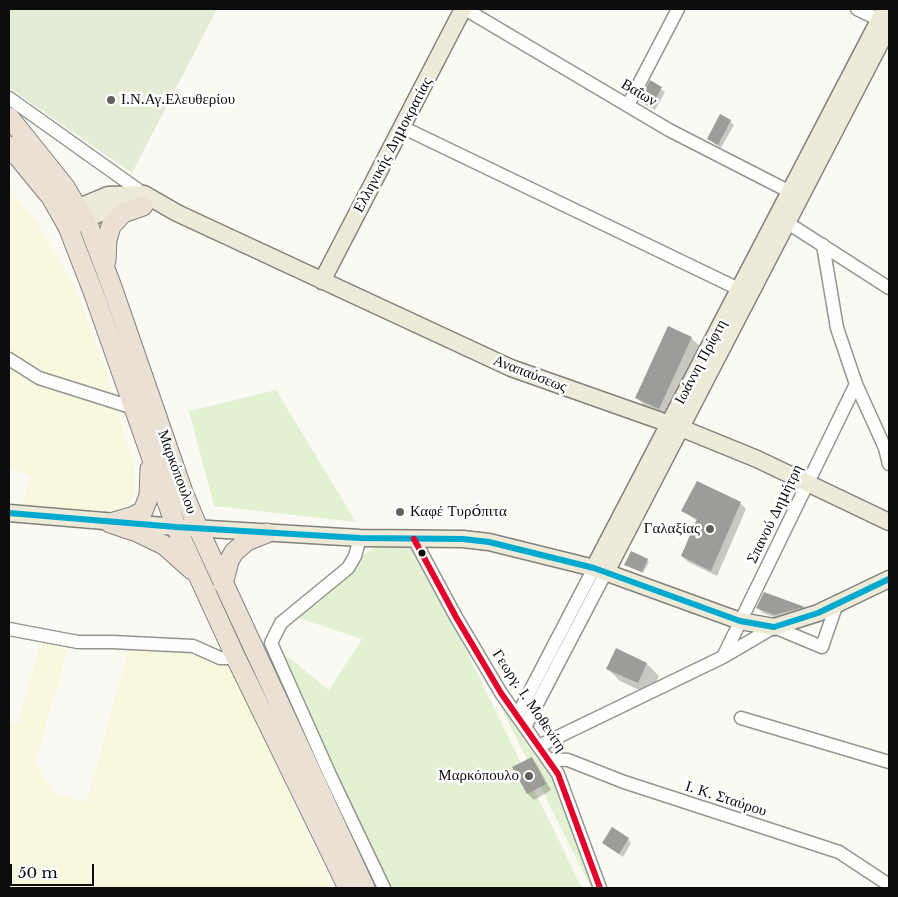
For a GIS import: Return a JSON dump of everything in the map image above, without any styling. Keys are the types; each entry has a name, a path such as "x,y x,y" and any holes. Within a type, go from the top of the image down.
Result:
{"highway":[{"name":"Μαρκόπουλου","path":"9,117 65,186 94,294 176,527 236,658 348,888"},
{"name":"Μαρκόπουλου","path":"9,146 51,197 73,217 112,287 183,492 198,528 365,888"},
{"path":"112,287 106,261 106,240 110,226 123,213 143,200"},
{"path":"110,523 134,516 143,511 147,504 151,487 150,454"},
{"path":"110,523 137,532 164,545 187,564 201,580"},
{"path":"223,584 229,561 234,552 247,541 267,533"}],"main road":[{"name":"Ελληνικής Δημοκρατίας","path":"322,281 464,9"},
{"name":"Ιωάννη Πρίφτη","path":"600,570 886,20"},
{"name":"Αναπαύσεως","path":"73,217 108,195 143,200 177,213 511,368 675,426 757,459 889,522"},
{"name":"Ιωάννη Πρίφτη","path":"675,426 715,361 744,292"},
{"path":"9,512 110,523 267,533 360,538 463,539 489,542 600,570 740,621 774,627 807,617 889,579"}],"street":[{"name":"Βαΐων","path":"464,9 707,151 795,194"},
{"path":"628,105 678,9"},
{"path":"857,9 886,20"},
{"path":"9,98 143,200"},
{"path":"402,127 744,292"},
{"path":"782,219 889,288"},
{"path":"823,245 837,328 856,384 887,444 889,464"},
{"path":"9,359 39,378 134,408"},
{"name":"Σπανού Δημήτρη","path":"722,657 856,384"},
{"path":"360,538 355,556 348,568 281,623 271,643 330,775 384,888"},
{"name":"Γεωργ. Ι. Μοθενίτη","path":"414,539 456,617 517,716 558,774 600,888"},
{"name":"Ιωάννη Πρίφτη","path":"517,716 600,570"},
{"name":"Ιωάννη Πρίφτη","path":"525,727 600,570"},
{"path":"539,746 722,657 774,627 822,647 837,603"},
{"path":"9,628 78,642 193,646 220,658 236,658"},
{"path":"741,718 889,762"},
{"name":"Ι. Κ. Σταύρου","path":"548,759 568,760 624,782 839,852 889,884"}],"green space":[{"path":"9,9 217,9 132,173 9,88"},
{"path":"9,188 35,220 74,285 103,361 135,471 135,495 124,509 95,511 21,509 32,475 9,468"},
{"path":"276,390 356,522 214,506 189,411"},
{"path":"406,527 582,888 385,888 271,643 329,690 362,639 295,617 351,563"},
{"path":"456,617 548,759 599,888 591,888"},
{"path":"41,639 60,645 67,651 35,762 53,793 87,802 129,647 192,648 229,664 333,888 9,888 9,723 19,722"}],"building":[{"path":"650,80 662,87 651,108 639,101"},
{"path":"720,114 731,120 718,145 707,139"},
{"path":"668,326 692,337 659,409 635,398"},
{"name":"Γαλαξίας","path":"697,481 741,502 711,571 681,556 697,519 681,511"},
{"path":"631,551 648,559 642,572 624,565"},
{"path":"764,592 805,607 774,615 756,608"},
{"path":"616,648 647,663 638,683 606,669"},
{"name":"Μαρκόπουλο","path":"532,757 546,784 527,794 512,767"},
{"path":"612,827 629,838 619,854 602,843"}],"transit line":[{"path":"9,513 176,527 360,538 463,539 489,542 594,568 740,621 774,627 818,613 889,579"},
{"path":"414,539 456,617 501,693 558,774 600,888"}],"place":[{"name":"Ι.Ν.Αγ.Ελευθερίου","path":"111,100"},
{"name":"Καφέ Τυρóπιτα","path":"400,512"},
{"name":"Γαλαξίας","path":"710,529"},
{"name":"Μαρκόπουλο","path":"529,776"}]}
